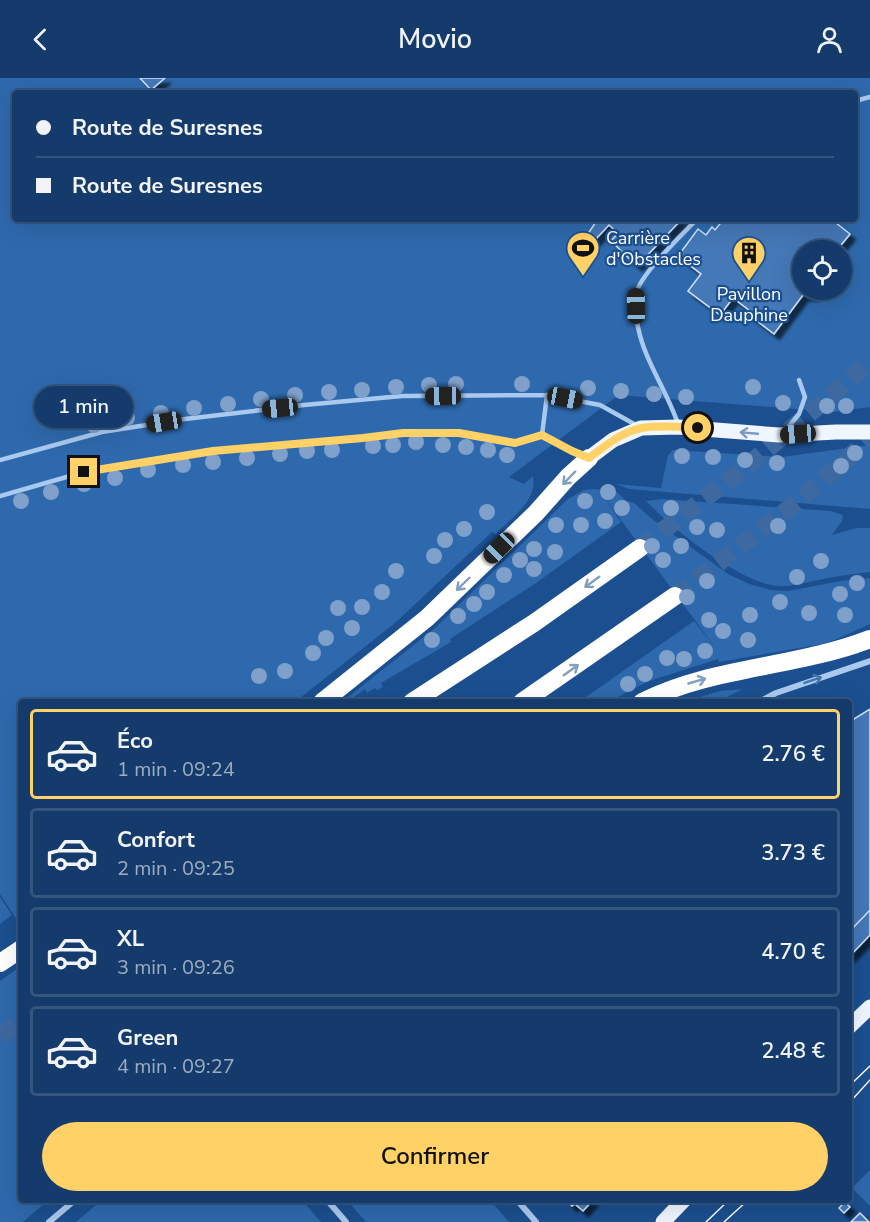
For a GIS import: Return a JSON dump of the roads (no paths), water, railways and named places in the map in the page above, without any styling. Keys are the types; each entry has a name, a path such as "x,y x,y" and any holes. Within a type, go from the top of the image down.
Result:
{"highway":[{"path":"326,699 435,611 589,458"},
{"path":"417,699 534,623 640,548"},
{"path":"526,699 675,596"},
{"path":"649,699 673,688 707,678 832,653 870,639"},
{"path":"0,963 18,951"}],"main road":[{"path":"589,458 613,440 641,428 678,427 779,435 870,432"},
{"path":"852,1024 870,1007"},
{"path":"663,1222 681,1203"}],"street":[{"path":"765,699 870,661"},
{"path":"50,1222 72,1203"},
{"path":"330,1203 346,1222"},
{"path":"520,1203 536,1222"}],"lane":[{"path":"678,427 671,403 640,342 636,319 636,293 652,268 694,222"},
{"path":"779,435 790,427 799,414 805,397 799,380"},
{"path":"0,460 102,432 185,418 402,396 547,394 600,405 641,428"},
{"path":"542,435 547,394"},
{"path":"0,496 84,472 213,451 403,433 459,433 515,443 542,435 589,458"}],"tunnel":[{"path":"640,548 751,463 870,362"},
{"path":"675,596 791,507 870,439"},
{"path":"0,1036 18,1024"}],"tram line":[{"path":"852,1083 870,1066"},
{"path":"852,1100 870,1080"},
{"path":"706,1222 726,1203"},
{"path":"724,1222 745,1203"}],"place":[{"name":"Carrière d'Obstacles","path":"583,277"},
{"name":"Pavillon Dauphine","path":"749,282"}]}
